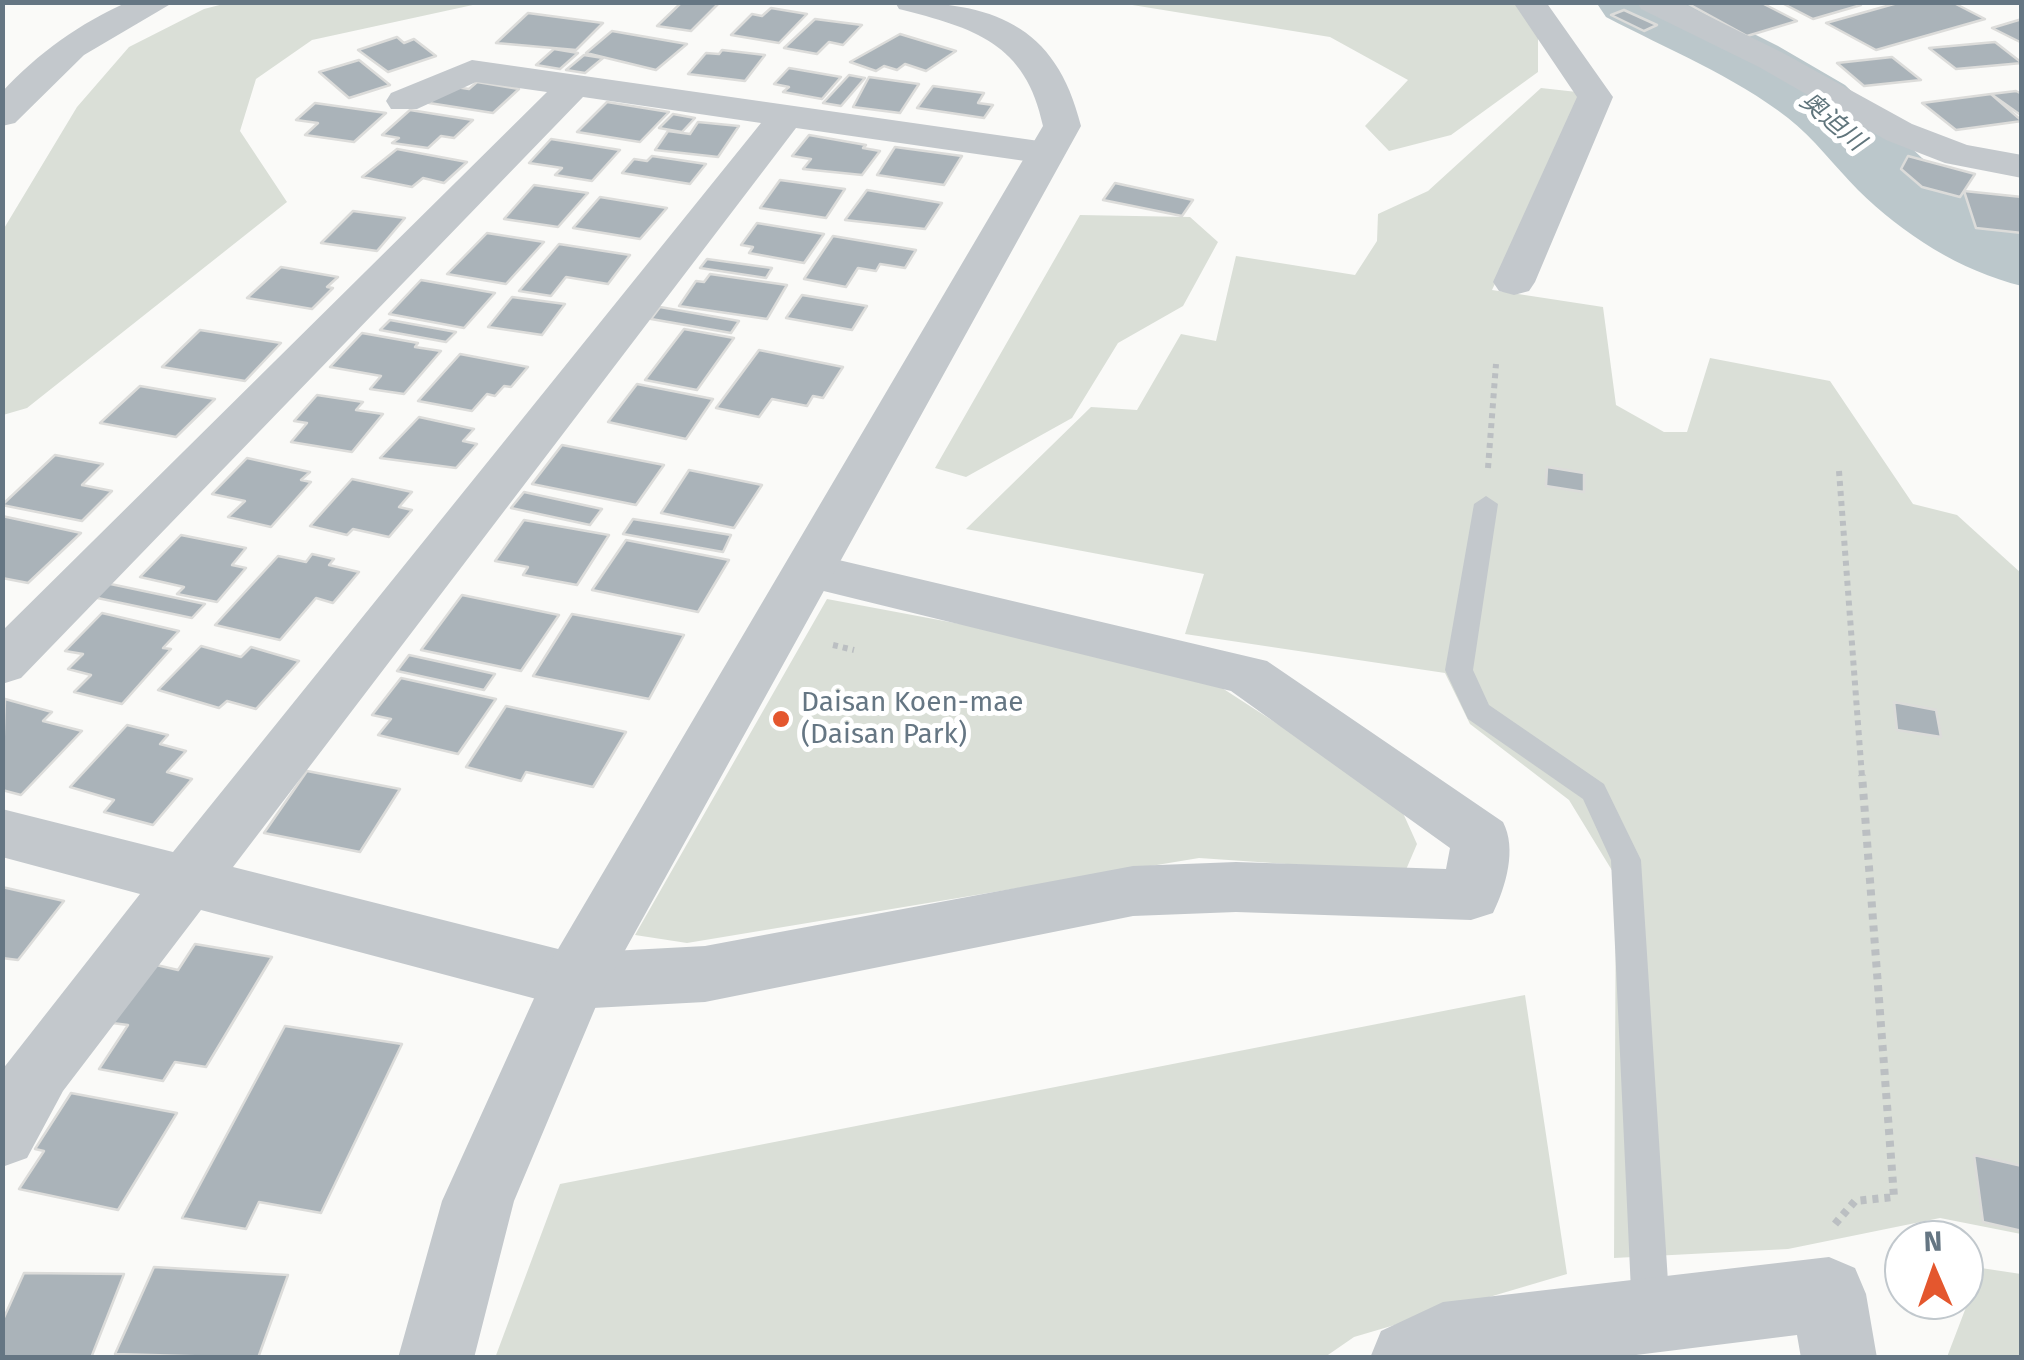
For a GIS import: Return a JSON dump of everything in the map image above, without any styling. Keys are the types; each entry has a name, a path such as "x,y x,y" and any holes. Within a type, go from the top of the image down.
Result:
{"street":[{"path":"2,115 28,82 66,49 113,20 158,2"},
{"path":"436,1358 478,1200 574,981 1062,126 1058,95 1048,73 1020,44 974,20 910,2"},
{"path":"1514,282 1595,98 1529,2"},
{"path":"1653,2 1771,60 1899,132 1958,155 2022,168"},
{"path":"404,102 472,70 1046,153"},
{"path":"2,664 574,86"},
{"path":"2,1134 39,1070 786,116"},
{"path":"2,832 574,981 705,974 1133,890 1236,886 1471,895 1482,839 1248,675 809,571"},
{"path":"1408,1358 1443,1340 1651,1316 1825,1327"}],"lane":[{"path":"1486,504 1460,670 1478,712 1594,792 1626,860 1651,1316"}],"path":[{"path":"1486,504 1496,364"},
{"path":"1825,1327 1801,1264 1854,1201 1894,1197 1839,471"}],"shaded area":[{"path":"231,2 482,3 312,40 256,79 240,131 287,202 27,408 3,415 3,230 77,107 129,47 204,9"},
{"path":"1120,3 1524,3 1538,25 1538,72 1451,135 1389,151 1365,126 1408,80 1330,37"},
{"path":"1541,88 1586,93 1492,290 1603,307 1616,405 1664,432 1687,432 1710,358 1830,381 1913,504 1957,515 2021,573 2021,1234 1984,1227 1984,1220 1884,1220 1884,1229 1788,1249 1614,1258 1616,877 1569,800 1470,724 1445,673 1185,634 1204,574 966,529 1091,407 1137,410 1181,334 1216,341 1236,256 1355,275 1377,241 1378,214 1428,191"},
{"path":"1080,215 1190,217 1218,242 1183,306 1118,343 1072,418 966,477 935,468"},
{"path":"827,599 1003,632 1219,686 1398,802 1417,844 1405,872 1199,858 687,943 635,935"},
{"path":"1525,995 1567,1274 1354,1337 1325,1357 495,1358 560,1184"},
{"path":"1984,1268 2021,1274 2021,1357 1947,1357 1961,1320 1984,1320"}],"building":[{"path":"682,2 720,2 691,31 657,26"},
{"path":"1685,2 1760,2 1797,21 1747,36"},
{"path":"1780,2 1857,2 1861,5 1813,19"},
{"path":"1901,2 1952,2 1985,19 1876,50 1826,23"},
{"path":"771,8 807,14 779,43 731,35 752,14 762,16"},
{"path":"1624,10 1657,25 1644,31 1611,15"},
{"path":"528,13 603,23 576,50 496,43"},
{"path":"815,19 862,25 843,45 829,42 817,54 784,48"},
{"path":"2022,19 2022,43 1992,28"},
{"path":"612,31 687,44 656,70 586,53"},
{"path":"900,34 956,51 926,71 905,64 897,70 884,66 876,71 850,62"},
{"path":"397,37 404,43 414,39 436,56 388,72 358,50"},
{"path":"1995,42 2022,63 1956,69 1929,48"},
{"path":"554,49 578,53 560,69 536,65"},
{"path":"722,50 765,55 745,81 688,74 706,53 719,54"},
{"path":"584,55 603,58 585,73 566,70"},
{"path":"1892,57 1921,80 1864,86 1837,63"},
{"path":"359,60 390,85 349,98 319,72"},
{"path":"789,68 841,77 822,99 783,92 789,87 774,84"},
{"path":"849,75 865,78 841,106 823,103"},
{"path":"869,77 919,84 900,113 853,107"},
{"path":"477,82 519,89 493,113 429,103 449,86 469,89"},
{"path":"933,86 984,93 978,103 993,105 984,118 917,108"},
{"path":"1991,94 2022,94 2022,116"},
{"path":"1991,94 2022,121 1956,130 1922,103"},
{"path":"607,102 669,112 640,142 577,132"},
{"path":"315,103 386,113 354,142 305,135 318,123 296,120"},
{"path":"410,110 473,120 454,138 441,136 428,148 392,143 399,138 382,135"},
{"path":"673,114 695,118 682,132 659,128"},
{"path":"698,122 739,126 718,157 655,150 668,131 690,134"},
{"path":"809,135 880,151 862,175 803,169 811,159 792,156"},
{"path":"551,139 620,150 592,181 555,175 562,168 529,163"},
{"path":"895,147 962,156 944,185 877,175"},
{"path":"397,149 467,162 444,183 423,178 412,187 362,177"},
{"path":"652,156 706,164 690,184 622,173 634,159 647,161"},
{"path":"1908,156 1975,174 1960,197 1922,187 1901,169"},
{"path":"780,180 845,189 826,218 760,208"},
{"path":"1115,183 1193,200 1182,216 1103,200"},
{"path":"534,185 588,193 558,227 504,219"},
{"path":"867,190 942,203 925,229 845,220"},
{"path":"1964,191 2022,197 2022,233 1976,228"},
{"path":"600,197 667,208 640,239 573,228"},
{"path":"353,211 405,218 377,251 321,243"},
{"path":"757,223 824,234 804,263 749,253 753,247 741,245"},
{"path":"487,233 544,242 506,284 447,274"},
{"path":"833,236 916,250 905,268 880,264 876,271 858,268 846,287 804,279"},
{"path":"559,244 630,255 608,284 566,277 551,296 519,291"},
{"path":"707,259 772,268 766,278 700,268"},
{"path":"281,267 338,277 327,287 333,288 312,309 247,298"},
{"path":"710,274 787,285 767,319 679,306 696,281 704,282"},
{"path":"421,280 495,293 464,328 389,314"},
{"path":"802,295 867,306 852,330 786,318"},
{"path":"512,297 565,304 542,335 488,327"},
{"path":"660,307 739,321 731,333 651,319"},
{"path":"390,320 456,332 446,342 380,330"},
{"path":"684,329 734,338 697,390 645,380"},
{"path":"200,330 281,343 245,381 162,367"},
{"path":"362,333 441,351 404,394 370,389 381,376 330,367"},
{"path":"759,350 843,367 823,398 813,396 807,406 772,399 759,417 716,408"},
{"path":"460,354 528,367 511,387 504,386 495,396 487,394 472,411 418,401"},
{"path":"637,384 713,399 686,439 608,422"},
{"path":"140,386 215,399 176,437 100,423"},
{"path":"317,395 363,402 356,410 383,414 352,452 291,442 307,423 294,421"},
{"path":"419,417 474,429 463,441 477,444 456,468 380,458"},
{"path":"562,445 664,465 636,505 532,484"},
{"path":"55,455 103,464 82,485 112,491 82,521 2,505"},
{"path":"247,458 310,472 301,480 311,482 271,527 228,517 245,501 212,494"},
{"path":"1547,467 1584,473 1584,492 1546,486"},
{"path":"689,470 762,485 734,528 661,513"},
{"path":"352,479 412,492 399,507 412,510 389,537 353,529 347,535 310,526"},
{"path":"524,492 602,509 590,525 511,508"},
{"path":"2,516 81,533 28,583 2,578"},
{"path":"633,519 731,535 723,552 623,534"},
{"path":"524,520 609,535 577,585 523,575 528,567 495,561"},
{"path":"181,535 246,548 232,565 246,568 217,602 177,594 184,587 140,577"},
{"path":"626,540 729,560 698,612 592,590"},
{"path":"312,554 334,559 329,565 359,572 333,603 316,598 280,640 215,625 278,556 306,562"},
{"path":"101,582 205,604 192,618 88,596"},
{"path":"462,595 559,615 521,671 421,650"},
{"path":"102,613 179,631 163,648 171,649 122,704 74,692 91,675 68,669 83,654 65,651"},
{"path":"572,614 684,635 649,699 533,676"},
{"path":"201,646 241,657 251,647 299,661 256,709 227,701 219,708 158,690"},
{"path":"409,655 495,674 484,690 397,671"},
{"path":"401,678 496,699 458,754 378,735 391,719 372,715"},
{"path":"5,699 52,712 43,721 82,731 21,795 2,790"},
{"path":"1894,702 1936,710 1941,737 1897,730"},
{"path":"506,706 626,732 593,787 526,772 521,781 466,767"},
{"path":"127,725 168,735 160,744 186,751 167,772 192,779 153,825 104,812 114,800 70,787"},
{"path":"307,771 400,789 360,852 264,833"},
{"path":"2,887 64,901 18,960 2,958"},
{"path":"195,944 272,957 206,1067 175,1062 163,1081 99,1069 128,1025 112,1023 152,964 178,970"},
{"path":"285,1026 402,1044 321,1213 259,1202 246,1229 182,1218"},
{"path":"71,1093 177,1113 118,1210 19,1189 44,1151 35,1149"},
{"path":"1974,1155 2022,1166 2022,1231 1983,1220"},
{"path":"154,1267 288,1275 258,1358 115,1354"},
{"path":"24,1273 124,1274 91,1358 2,1358 2,1322"}],"waterway":[{"name":"奥迫川","path":"1632,2 1751,62 1817,102 1892,176 1963,230 2022,259"}],"place":[{"name":"Daisan Koen-mae (Daisan Park)","path":"781,719"}]}
